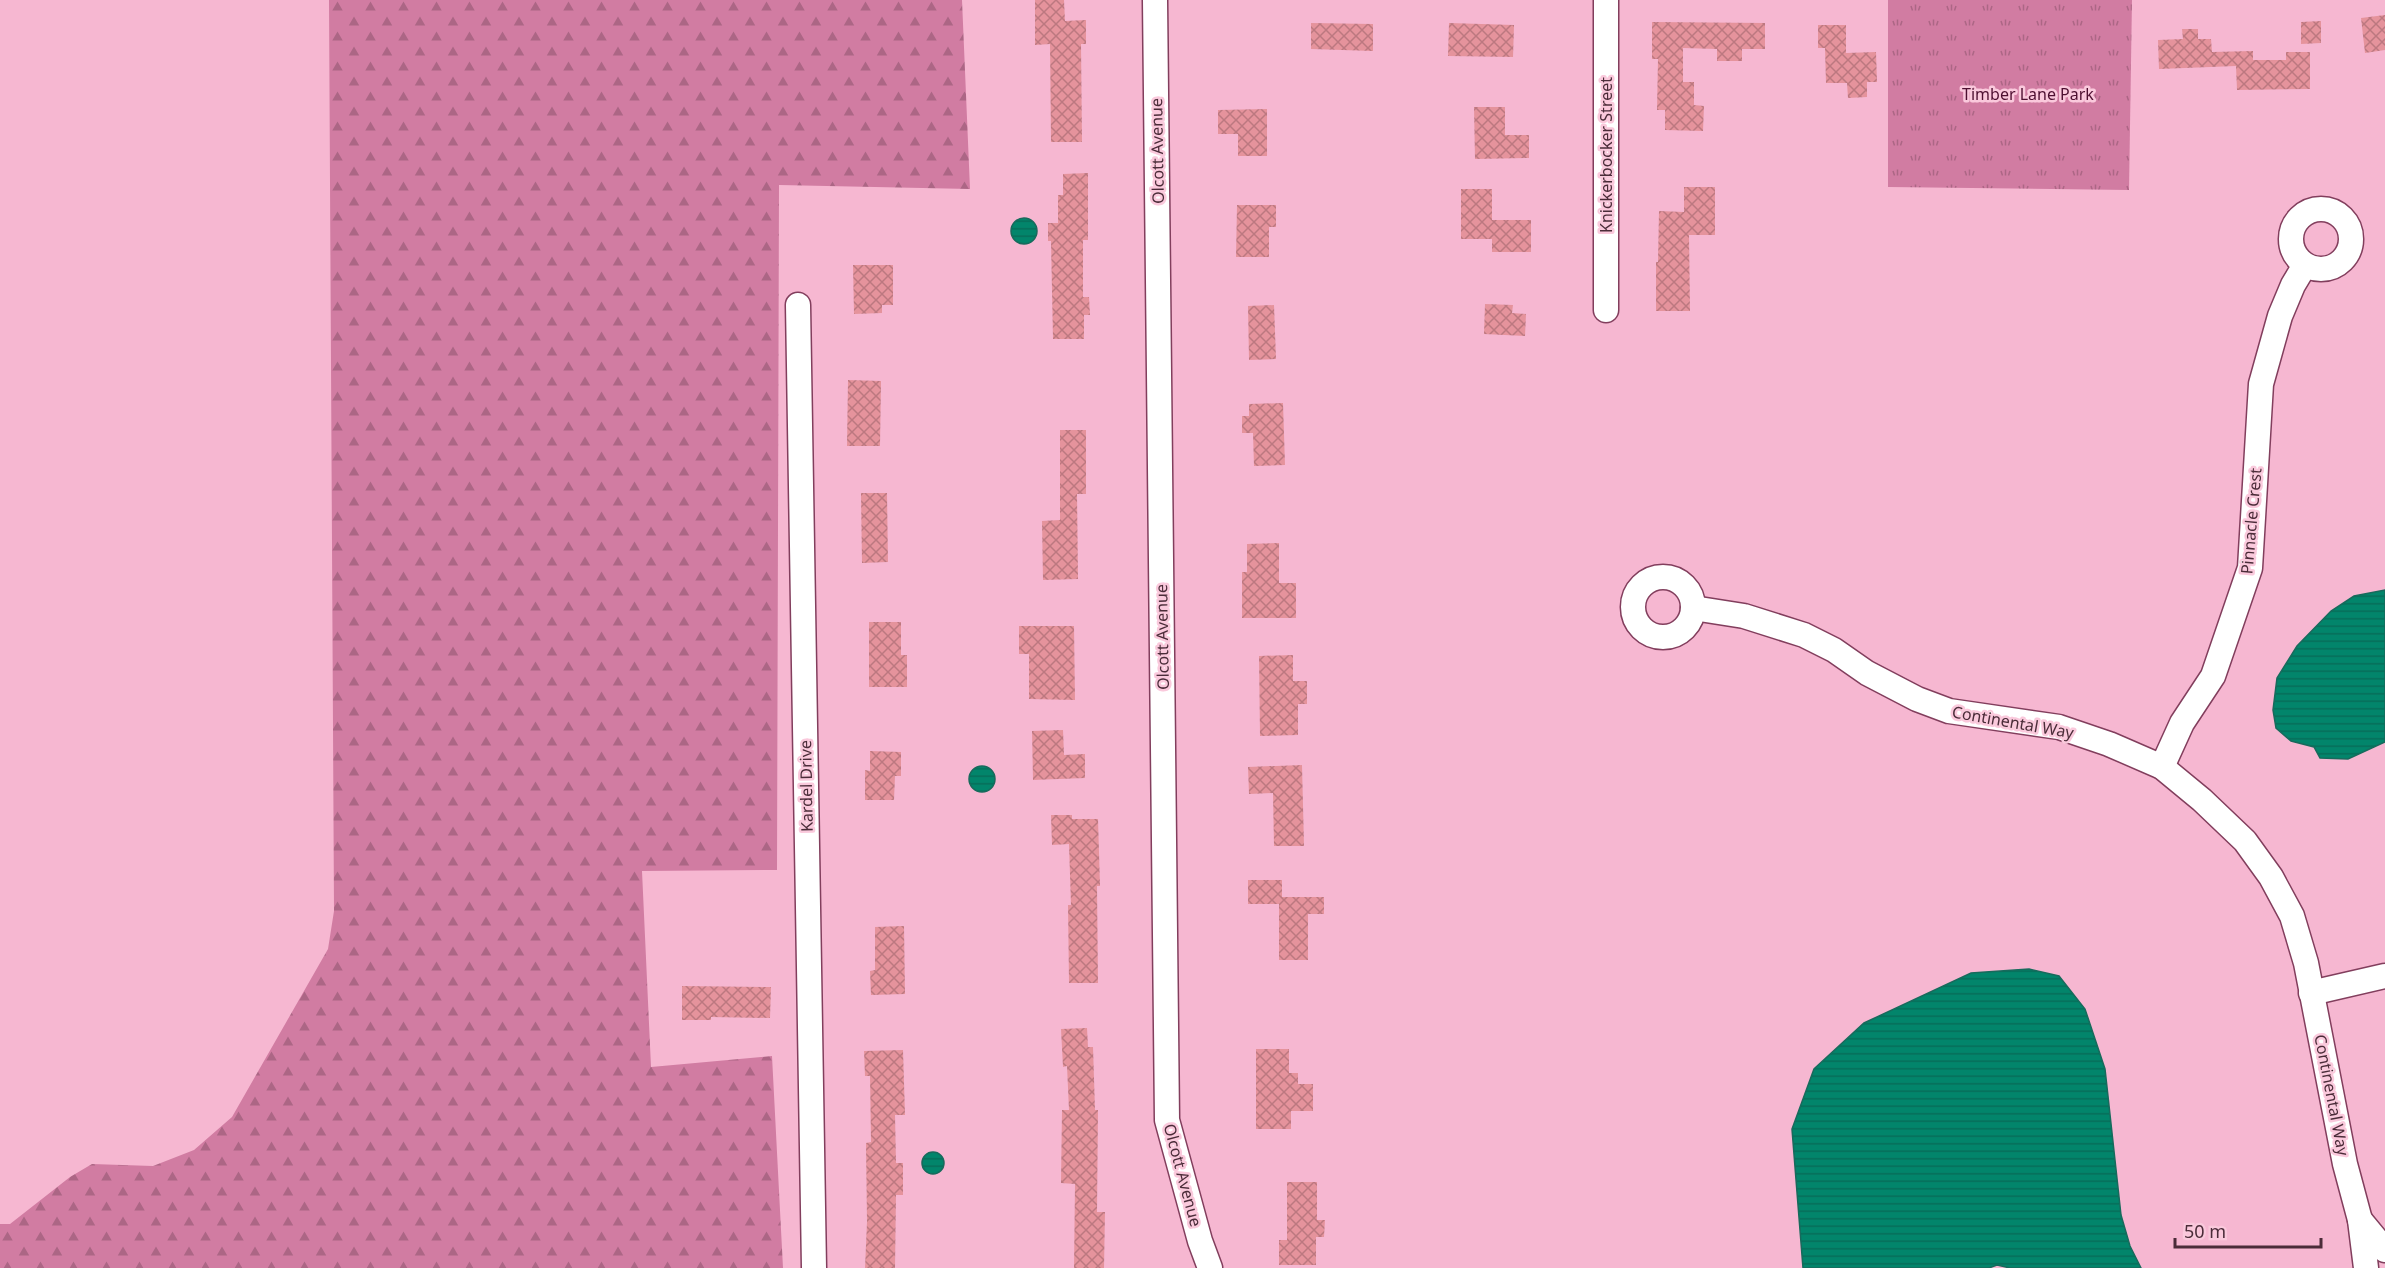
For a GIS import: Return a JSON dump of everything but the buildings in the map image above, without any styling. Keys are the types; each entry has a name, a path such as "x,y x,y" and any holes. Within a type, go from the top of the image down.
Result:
{"street":[{"name":"Olcott Avenue","path":"1155,0 1167,1120 1200,1241 1210,1268"},
{"name":"Knickerbocker Street","path":"1606,0 1606,310"},
{"name":"Pinnacle Crest","path":"2162,767 2182,723 2213,676 2250,568 2261,384 2280,316 2293,285 2305,265"},
{"name":"Kardel Drive","path":"798,305 814,1268"},
{"name":"Continental Way","path":"1693,609 1744,616 1804,635 1917,699 1949,711 2059,727 2109,744 2162,767 2202,800 2245,841 2271,877 2292,916 2306,963 2345,1164 2360,1220 2366,1268"},
{"path":"2311,993 2385,976"},
{"name":"Continental Way","path":"2360,1220 2385,1250"}],"green space":[{"path":"329,0 962,0 970,189 779,185 777,870 642,871 651,1067 772,1056 783,1268 0,1268 0,1224 10,1224 70,1177 92,1164 153,1166 194,1150 232,1117 328,949 334,911"},
{"name":"Timber Lane Park","path":"1888,0 2132,0 2129,190 1888,187"}],"shaded area":[{"path":"1024,218 1033,222 1037,231 1033,240 1024,244 1015,240 1011,231 1015,222"},
{"path":"2385,590 2385,742 2348,759 2320,758 2314,747 2291,741 2276,728 2273,710 2277,678 2297,646 2331,611 2354,596"},
{"path":"982,766 991,770 995,779 991,788 982,792 973,788 969,779 973,770"},
{"path":"2029,969 2059,976 2085,1009 2105,1069 2121,1215 2130,1246 2141,1268 2010,1268 1997,1265 1989,1268 1803,1268 1792,1129 1814,1069 1864,1023 1971,973"},
{"path":"933,1152 941,1155 944,1163 941,1171 933,1174 925,1171 922,1163 925,1155"}]}
